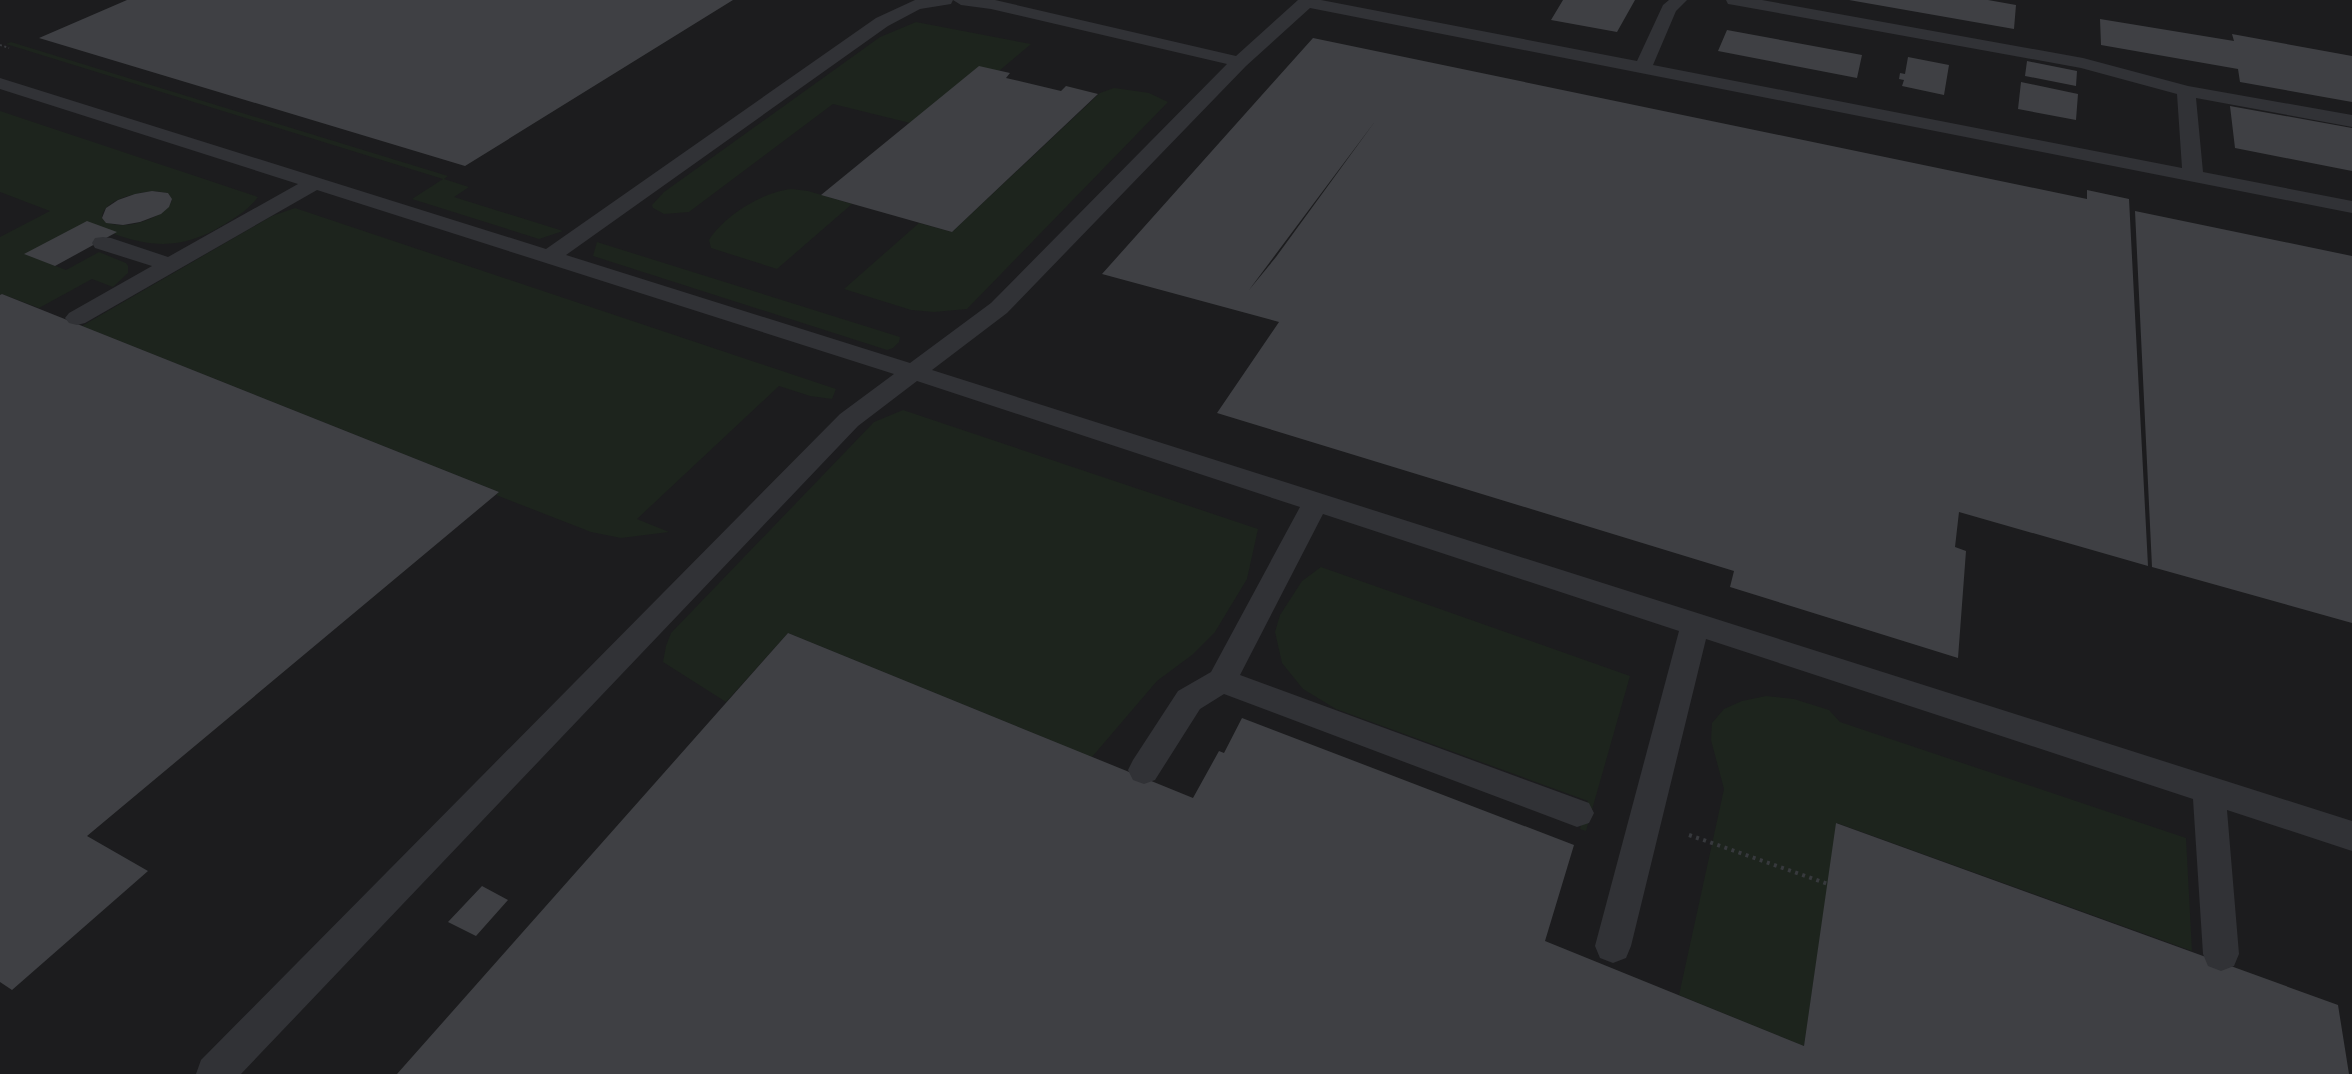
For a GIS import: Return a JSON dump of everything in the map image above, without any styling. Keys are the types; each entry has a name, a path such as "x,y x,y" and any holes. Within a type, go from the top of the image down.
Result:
{"lane":[{"path":"547,258 882,22 915,5 945,0"},
{"path":"961,0 992,4 1240,62"},
{"path":"1643,68 1669,9 1679,0"},
{"path":"1734,0 2083,64 2186,91 2352,121"},
{"path":"215,1074 849,420 999,308 1240,62 1307,1 2352,207"},
{"path":"0,83 547,258 913,372 2352,836"},
{"path":"2186,91 2193,176"},
{"path":"77,318 314,183"},
{"path":"103,243 171,265"},
{"path":"1144,770 1189,700 1222,680 1316,502"},
{"path":"1613,946 1695,624"},
{"path":"1222,680 1577,813"},
{"path":"2209,790 2221,954"}],"path":[{"path":"1646,820 1828,884"}],"shaded area":[{"path":"0,0 2352,0 2352,1074 0,1074"},
{"path":"916,22 1031,44 999,71 910,123 833,104 689,212 664,214 653,208 652,205 664,192 880,37"},
{"path":"11,42 448,176 444,179 469,187 454,197 563,231 539,239 412,199 443,179 6,44"},
{"path":"1114,88 1149,93 1168,102 967,309 934,312 911,310 844,289 919,223 952,232 1100,93"},
{"path":"0,111 258,197 247,209 225,224 211,232 184,242 157,244 129,239 114,234 116,232 25,254 66,270 99,252 126,263 128,266 128,273 113,287 92,279 39,308 2,294 0,295 0,237 50,211 0,192","holes":["148,192 168,193 172,200 168,207 151,219 129,225 118,225 109,223 102,218 104,211 115,201"]},
{"path":"792,189 808,191 852,204 777,269 711,248 709,240 724,222 734,214 769,194"},
{"path":"295,208 836,389 832,399 810,396 779,386 637,519 669,532 621,538 591,532 496,495 499,492 82,326 272,216"},
{"path":"597,242 900,337 899,342 893,348 887,350 593,256"},
{"path":"903,410 1258,529 1247,579 1215,632 1192,655 1157,681 1092,757 788,633 726,702 663,662 671,633 874,422"},
{"path":"1321,567 1630,676 1586,831 1580,829 1588,801 1336,709 1303,689 1282,663 1275,632 1280,615 1302,581"},
{"path":"1766,696 1794,699 1829,710 1840,722 2186,838 2192,951 1837,823 1804,1046 1679,995 1724,789 1711,740 1712,723 1724,709 1742,701"}],"building":[{"path":"127,0 733,0 465,166 39,38"},
{"path":"1563,0 1635,0 1617,32 1551,20"},
{"path":"1849,0 1988,0 2016,5 2014,29"},
{"path":"2100,19 2234,41 2232,34 2352,56 2352,102 2240,82 2238,69 2101,45"},
{"path":"1727,30 1862,55 1857,78 1718,51"},
{"path":"1313,38 2087,199 2087,190 2129,199 2148,566 1959,512 1955,547 1966,551 1958,658 1730,587 1734,571 1217,413 1279,322 1102,274","holes":["1376,120 1276,257 1249,290"]},
{"path":"1908,57 1949,65 1944,95 1902,86 1904,80 1899,79 1900,73 1905,74"},
{"path":"2027,61 2077,71 2076,86 2025,76"},
{"path":"979,66 1010,73 1006,78 1061,91 1066,86 1098,94 952,232 821,195"},
{"path":"2021,82 2078,94 2076,120 2018,109"},
{"path":"2230,106 2352,128 2352,171 2235,148"},
{"path":"152,191 168,193 172,199 169,207 161,214 140,222 123,225 106,223 102,218 106,208 118,200"},
{"path":"2135,211 2352,256 2352,623 2152,567"},
{"path":"87,221 117,232 55,266 24,254"},
{"path":"2,294 499,492 87,836 148,871 12,990 0,982 0,295"},
{"path":"788,633 1193,798 1219,751 1224,753 1242,718 1574,845 1545,941 1804,1046 1836,823 2338,1005 2349,1074 397,1074"},
{"path":"482,886 508,900 476,936 448,922"}]}
